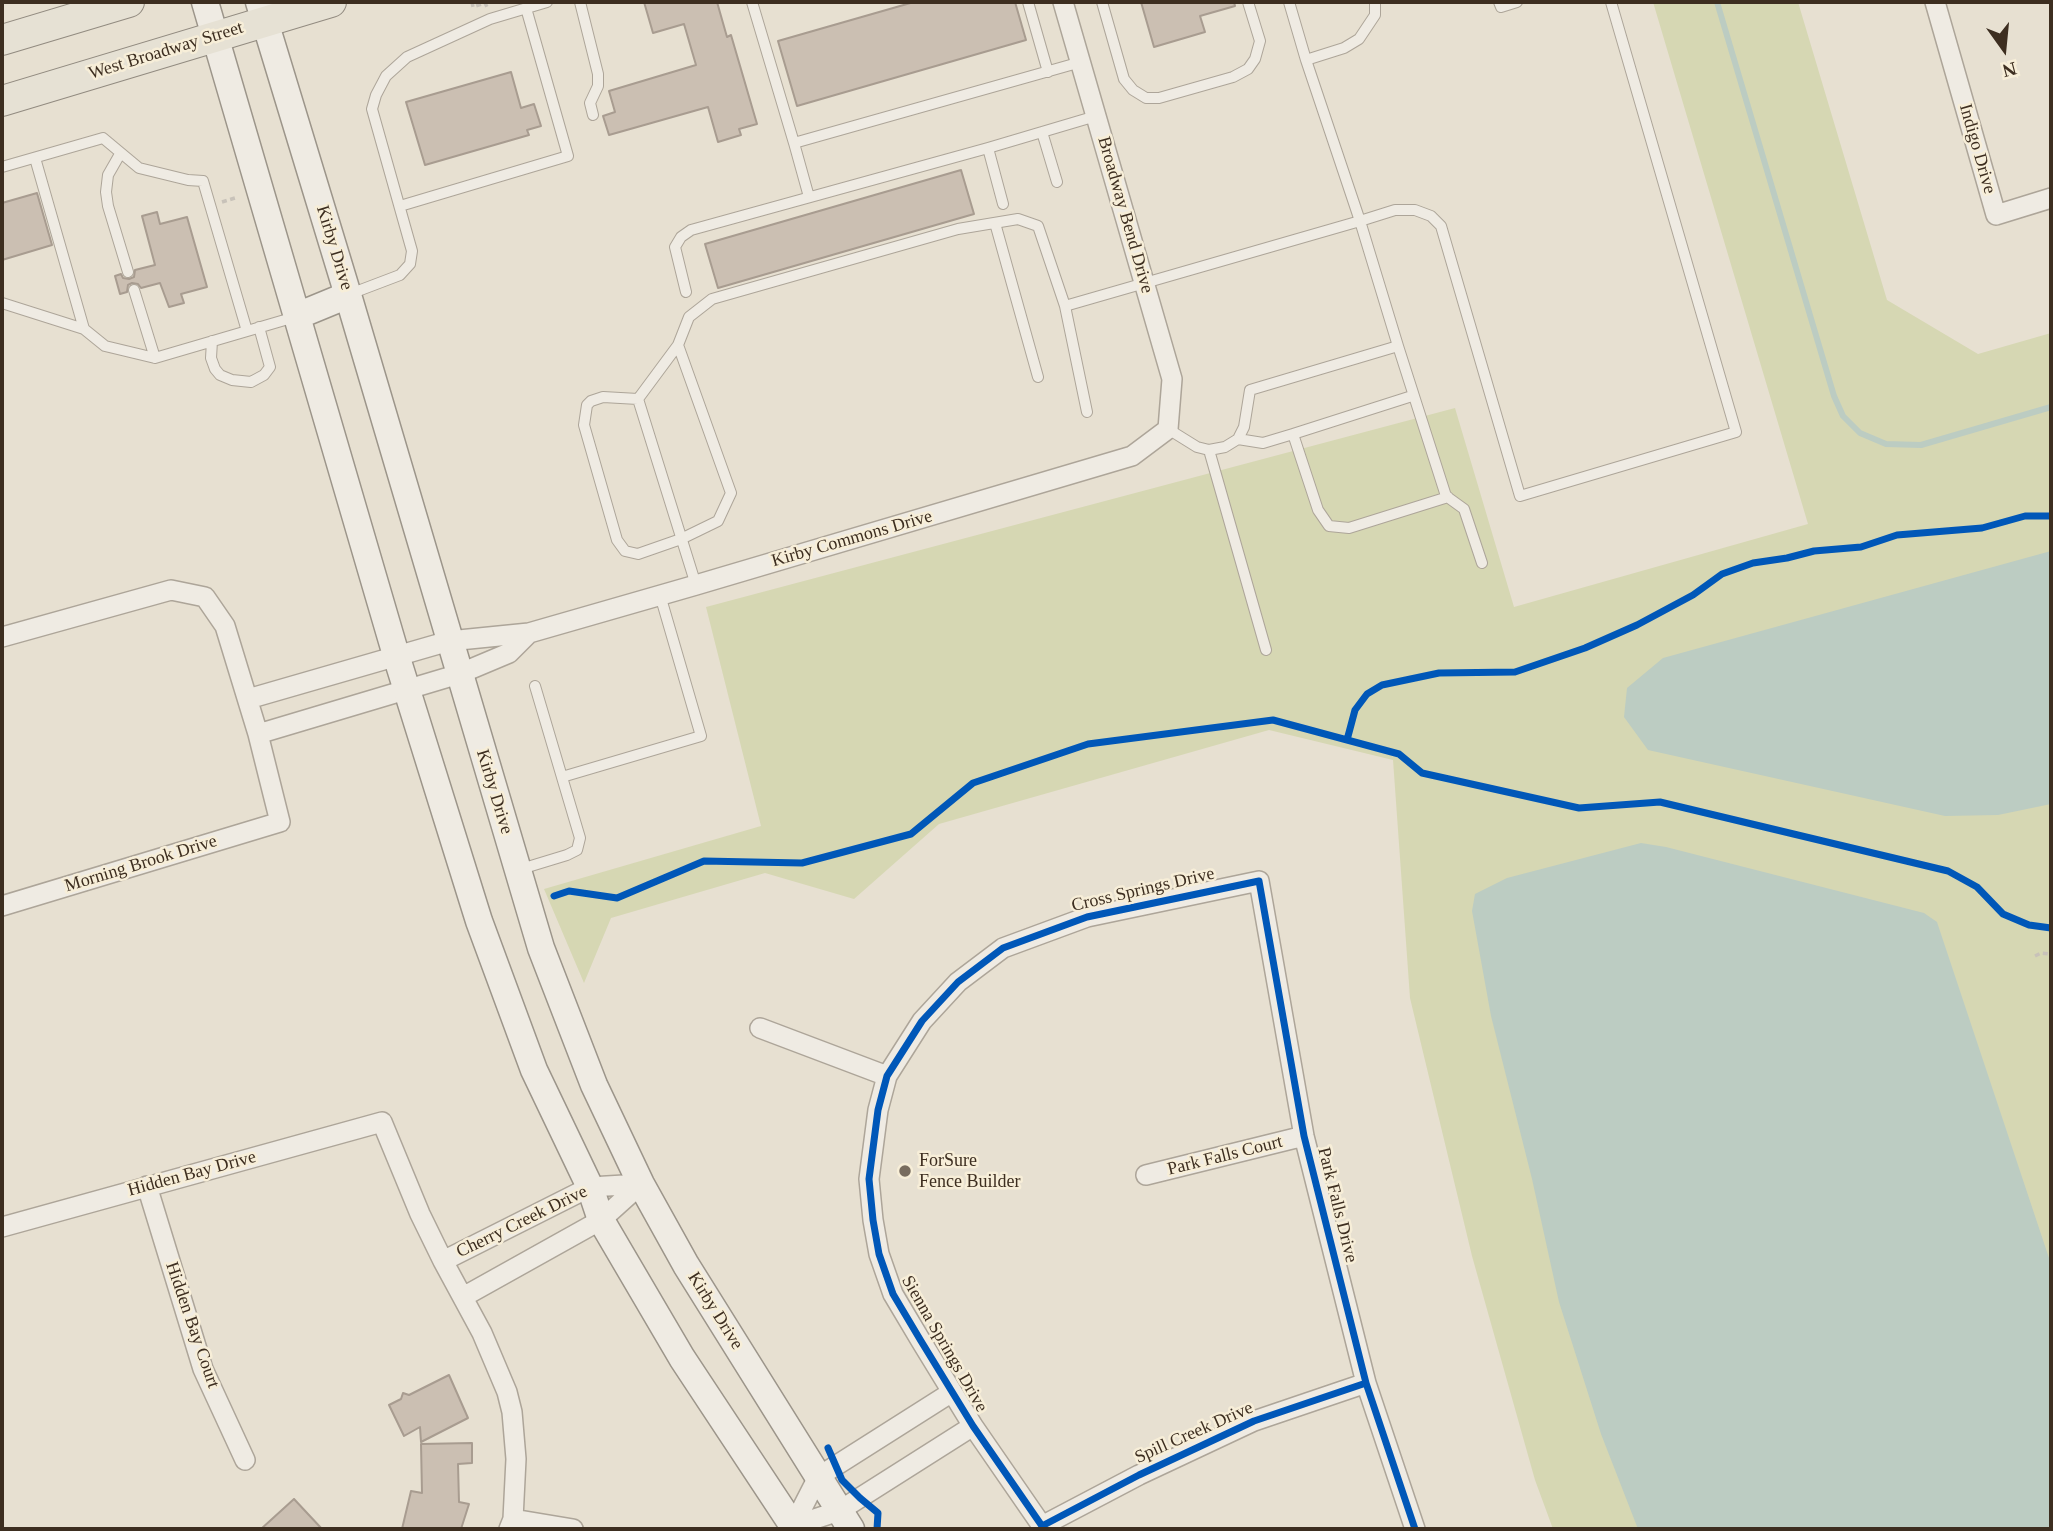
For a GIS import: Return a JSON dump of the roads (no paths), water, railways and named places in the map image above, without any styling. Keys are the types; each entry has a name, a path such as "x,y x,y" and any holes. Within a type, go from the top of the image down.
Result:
{"main road":[{"path":"2,40 129,2"},
{"path":"205,2 396,655 479,921 534,1070 590,1187 601,1220 682,1358 794,1527"},
{"name":"West Broadway Street","path":"2,101 215,36 262,12 331,2"},
{"name":"Kirby Drive","path":"262,12 541,948 594,1085 641,1184 686,1265 845,1520"},
{"path":"297,316 348,295"}],"street":[{"name":"Broadway Bend Drive","path":"1063,2 1172,379 1168,429"},
{"name":"Indigo Drive","path":"1935,2 1996,215 2051,198"},
{"name":"Kirby Commons Drive","path":"248,699 449,641 529,633 695,585 1132,456 1168,429"},
{"path":"3,632 171,590 205,597 225,626 258,734"},
{"name":"Kirby Commons Drive","path":"258,734 459,674 509,653 529,633"},
{"name":"Morning Brook Drive","path":"2,906 280,822 258,734"},
{"name":"Cross Springs Drive","path":"887,1076 931,1012 958,982 1003,948 1087,917 1259,881"},
{"name":"Park Falls Drive","path":"1259,881 1304,1136 1366,1383 1415,1529"},
{"path":"761,1028 887,1076"},
{"name":"Sienna Springs Drive","path":"887,1076 872,1142 869,1179 879,1254 893,1294 973,1426 1042,1526"},
{"name":"Hidden Bay Drive","path":"2,1227 382,1122 420,1214 443,1261"},
{"name":"Park Falls Court","path":"1146,1175 1304,1136"},
{"name":"Cherry Creek Drive","path":"443,1261 590,1187 641,1184"},
{"name":"Cherry Creek Drive","path":"463,1297 601,1220 641,1184"},
{"name":"Hidden Bay Court","path":"147,1186 203,1369 245,1461"},
{"path":"443,1261 494,1359 512,1412 516,1459 511,1524 573,1529"},
{"name":"Spill Creek Drive","path":"1042,1526 1139,1475 1254,1422 1366,1383"},
{"path":"794,1527 818,1477 952,1392"},
{"path":"794,1527 845,1520 973,1426"}],"lane":[{"path":"348,295 400,275 410,264 412,251 372,109 376,94 386,76 407,57 491,19 547,2"},
{"path":"580,2 598,74 598,86 590,103 593,115"},
{"path":"765,2 753,3 809,197"},
{"path":"1028,2 1048,72"},
{"path":"1102,2 1124,79 1133,90 1146,98 1159,98 1233,77 1248,69 1255,59 1260,41 1248,2"},
{"path":"1289,2 1360,220 1412,396 1448,497 1464,509 1482,563"},
{"path":"1306,60 1344,48 1359,39 1375,15 1376,2"},
{"path":"1499,2 1501,6 1517,2"},
{"path":"1065,306 1395,210 1415,210 1431,216 1441,226 1520,496 1736,432 1611,2"},
{"path":"400,206 568,156 526,8"},
{"path":"793,143 1081,62"},
{"path":"686,292 675,247 681,237 691,230 1096,116"},
{"path":"1042,132 1057,182"},
{"path":"2,167 103,138 139,168 203,181 247,331"},
{"path":"988,148 1003,204"},
{"path":"120,154 108,175 106,192 128,272"},
{"path":"34,158 84,329"},
{"path":"638,399 678,345 689,317 712,299 958,229 1018,219 1038,226 1065,306 1087,412"},
{"path":"995,223 1038,377"},
{"path":"134,290 155,358"},
{"path":"2,303 84,329 105,346 155,358 297,316"},
{"path":"212,341 211,358 220,375 232,380 251,382 264,375 270,367 259,327"},
{"path":"638,399 603,397 587,405 584,425 617,540 625,551 638,554 681,539 718,521 731,493 678,345"},
{"path":"1168,429 1197,447 1209,450 1225,447 1238,439 1244,427 1250,390 1398,346"},
{"path":"1238,439 1263,443 1412,396"},
{"path":"638,399 695,585"},
{"path":"1293,434 1318,510 1329,526 1349,528 1448,497"},
{"path":"1209,450 1266,650"},
{"path":"562,776 701,736 660,595"},
{"path":"517,870 567,855 577,849 580,838 535,686"}],"waterway":[{"path":"1717,2 1834,396 1843,416 1860,433 1886,444 1921,445 2051,407"}],"place":[{"name":"ForSure Fence Builder","path":"905,1171"}]}
